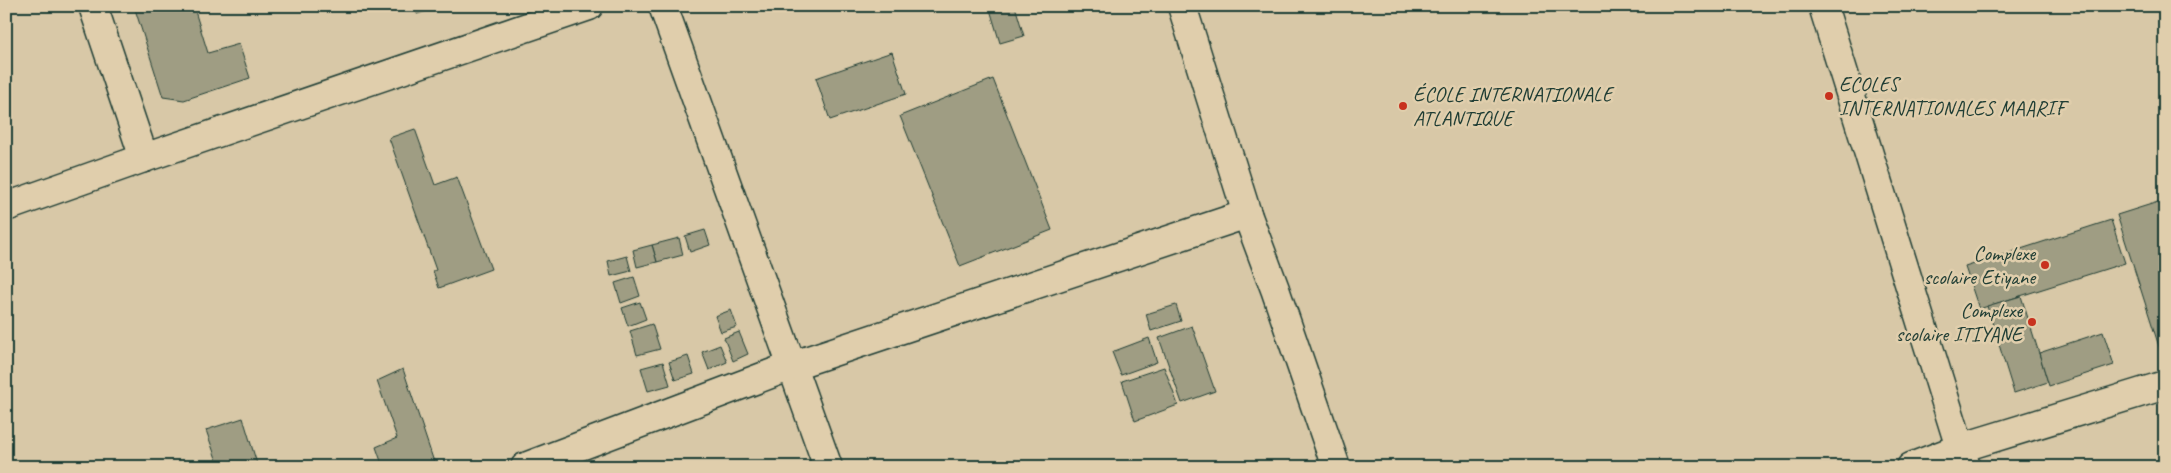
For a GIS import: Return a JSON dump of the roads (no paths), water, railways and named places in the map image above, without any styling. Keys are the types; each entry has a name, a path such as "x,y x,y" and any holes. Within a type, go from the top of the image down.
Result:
{"street":[{"path":"93,6 144,158"},
{"path":"6,207 589,6"},
{"path":"663,6 794,365 828,467"},
{"path":"1182,6 1247,214 1275,289 1336,467"},
{"path":"1823,6 1963,458"},
{"path":"524,467 794,365 1247,214"},
{"path":"1911,467 1963,458 2165,385"}],"place":[{"name":"ECOLES INTERNATIONALES MAARIF","path":"1829,96"},
{"name":"ÉCOLE INTERNATIONALE ATLANTIQUE","path":"1403,106"},
{"name":"Complexe scolaire Etiyane","path":"2045,265"},
{"name":"Complexe scolaire ITIYANE","path":"2032,322"}]}
